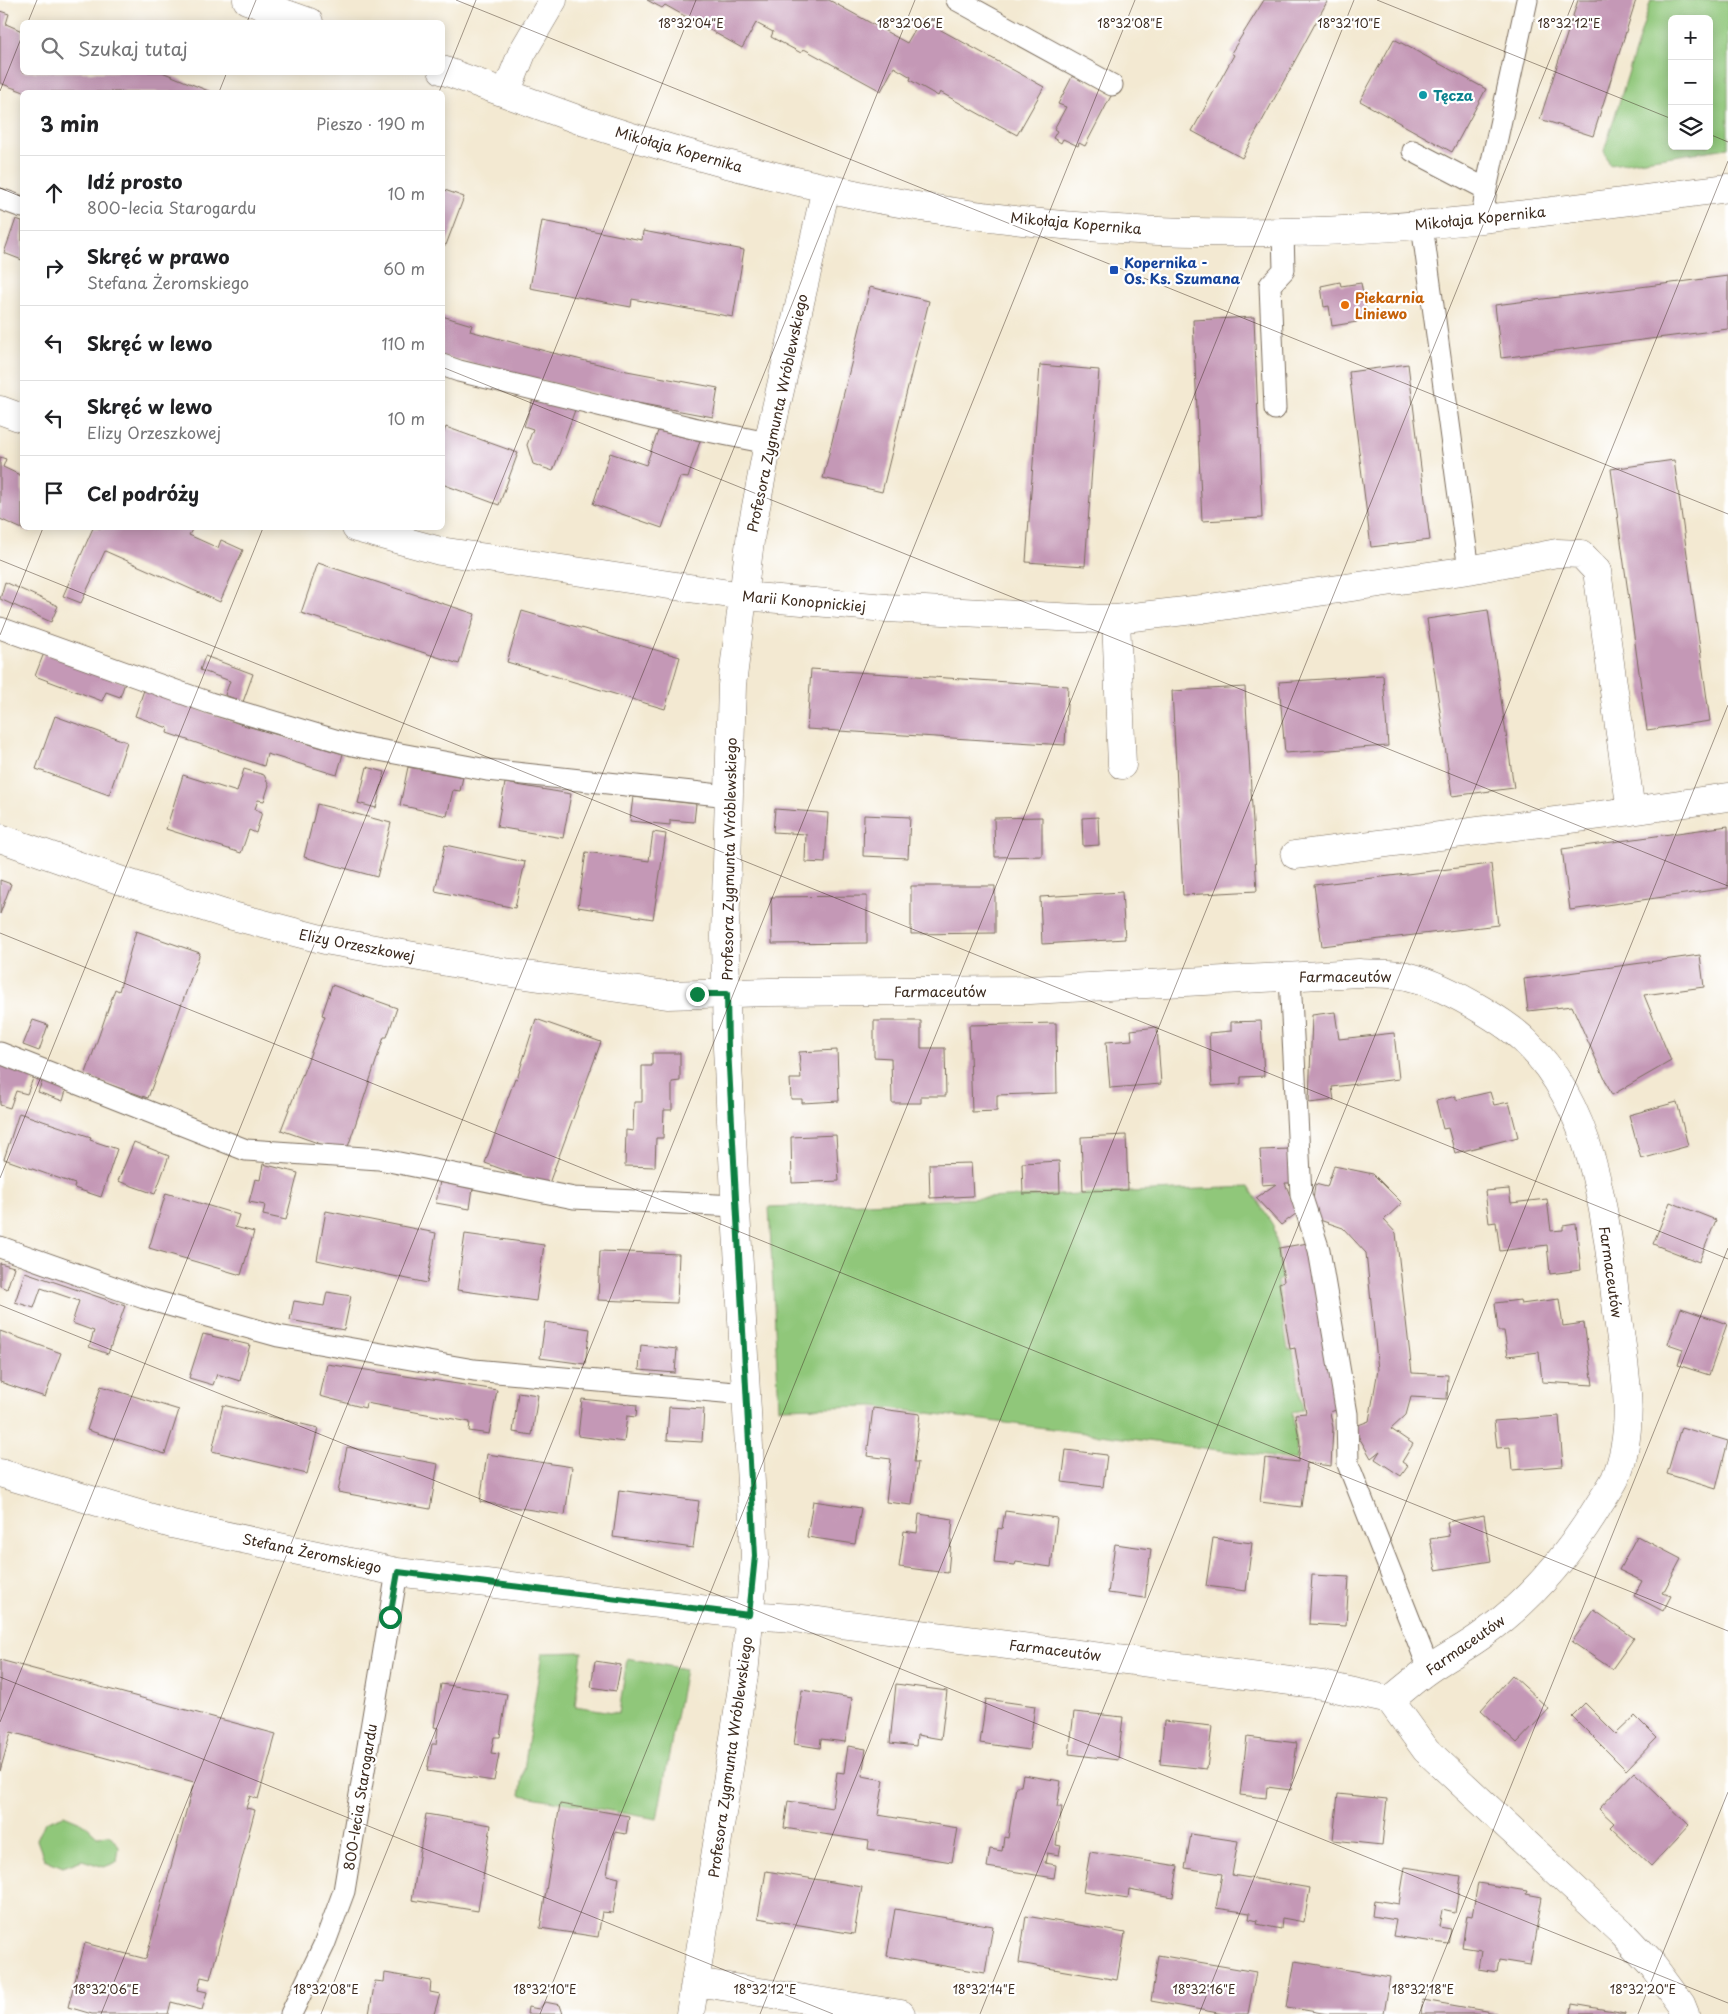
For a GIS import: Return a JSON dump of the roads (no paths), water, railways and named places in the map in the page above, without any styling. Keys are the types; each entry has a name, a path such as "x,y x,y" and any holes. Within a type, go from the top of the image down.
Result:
{"street":[{"path":"247,0 303,20"},
{"path":"506,93 522,53 554,0"},
{"name":"Mikołaja Kopernika","path":"445,71 586,122 682,152 826,188 919,206 1100,227 1190,232 1283,232 1422,225 1728,188"},
{"name":"Profesora Zygmunta Wróblewskiego","path":"690,2014 744,1675 755,1556 728,1048 725,936 732,685 751,533 768,443 826,188"},
{"path":"0,410 20,417"},
{"name":"Marii Konopnickiej","path":"363,530 440,551 743,596 887,608 1116,619 1257,601 1469,570 1557,553 1581,554 1597,572 1631,811"},
{"path":"1116,619 1122,765"},
{"path":"1295,855 1728,797"},
{"name":"Elizy Orzeszkowej","path":"0,838 131,884 225,914 324,940 497,971 667,995 727,994"},
{"name":"Farmaceutów","path":"727,994 1030,990 1359,973 1406,976 1454,994 1502,1022 1526,1041 1562,1090 1577,1120 1595,1172 1611,1266 1626,1381 1625,1442 1615,1478 1578,1539 1542,1582 1512,1612 1484,1635 1430,1669 1390,1700 1322,1684 794,1618 749,1615"},
{"name":"Stefana Żeromskiego","path":"0,1473 172,1524 398,1572 749,1615"},
{"path":"1390,1700 1426,1750 1621,1932 1653,1966 1681,2004 1684,2014"},
{"path":"696,1982 901,2014"}],"lane":[{"path":"958,0 1112,85"},
{"path":"1482,219 1486,189 1527,0"},
{"path":"1413,151 1486,189"},
{"path":"0,198 20,206"},
{"path":"1422,225 1469,570"},
{"path":"1275,409 1270,284 1284,270 1283,232"},
{"path":"445,366 674,423 768,443"},
{"path":"0,628 210,703 352,745 487,770 729,796"},
{"path":"1290,977 1301,1195 1319,1250 1348,1414 1348,1464 1430,1669"},
{"path":"0,1053 246,1150 379,1159 574,1198 736,1206"},
{"path":"0,1247 144,1298 278,1336 474,1370 746,1394"},
{"name":"800-lecia Starogardu","path":"291,2014 324,1945 344,1891 398,1572"}],"place":[{"name":"Tęcza","path":"1423,95"},
{"name":"Kopernika - Os. Ks. Szumana","path":"1114,270"},
{"name":"Piekarnia Liniewo","path":"1345,305"}]}
